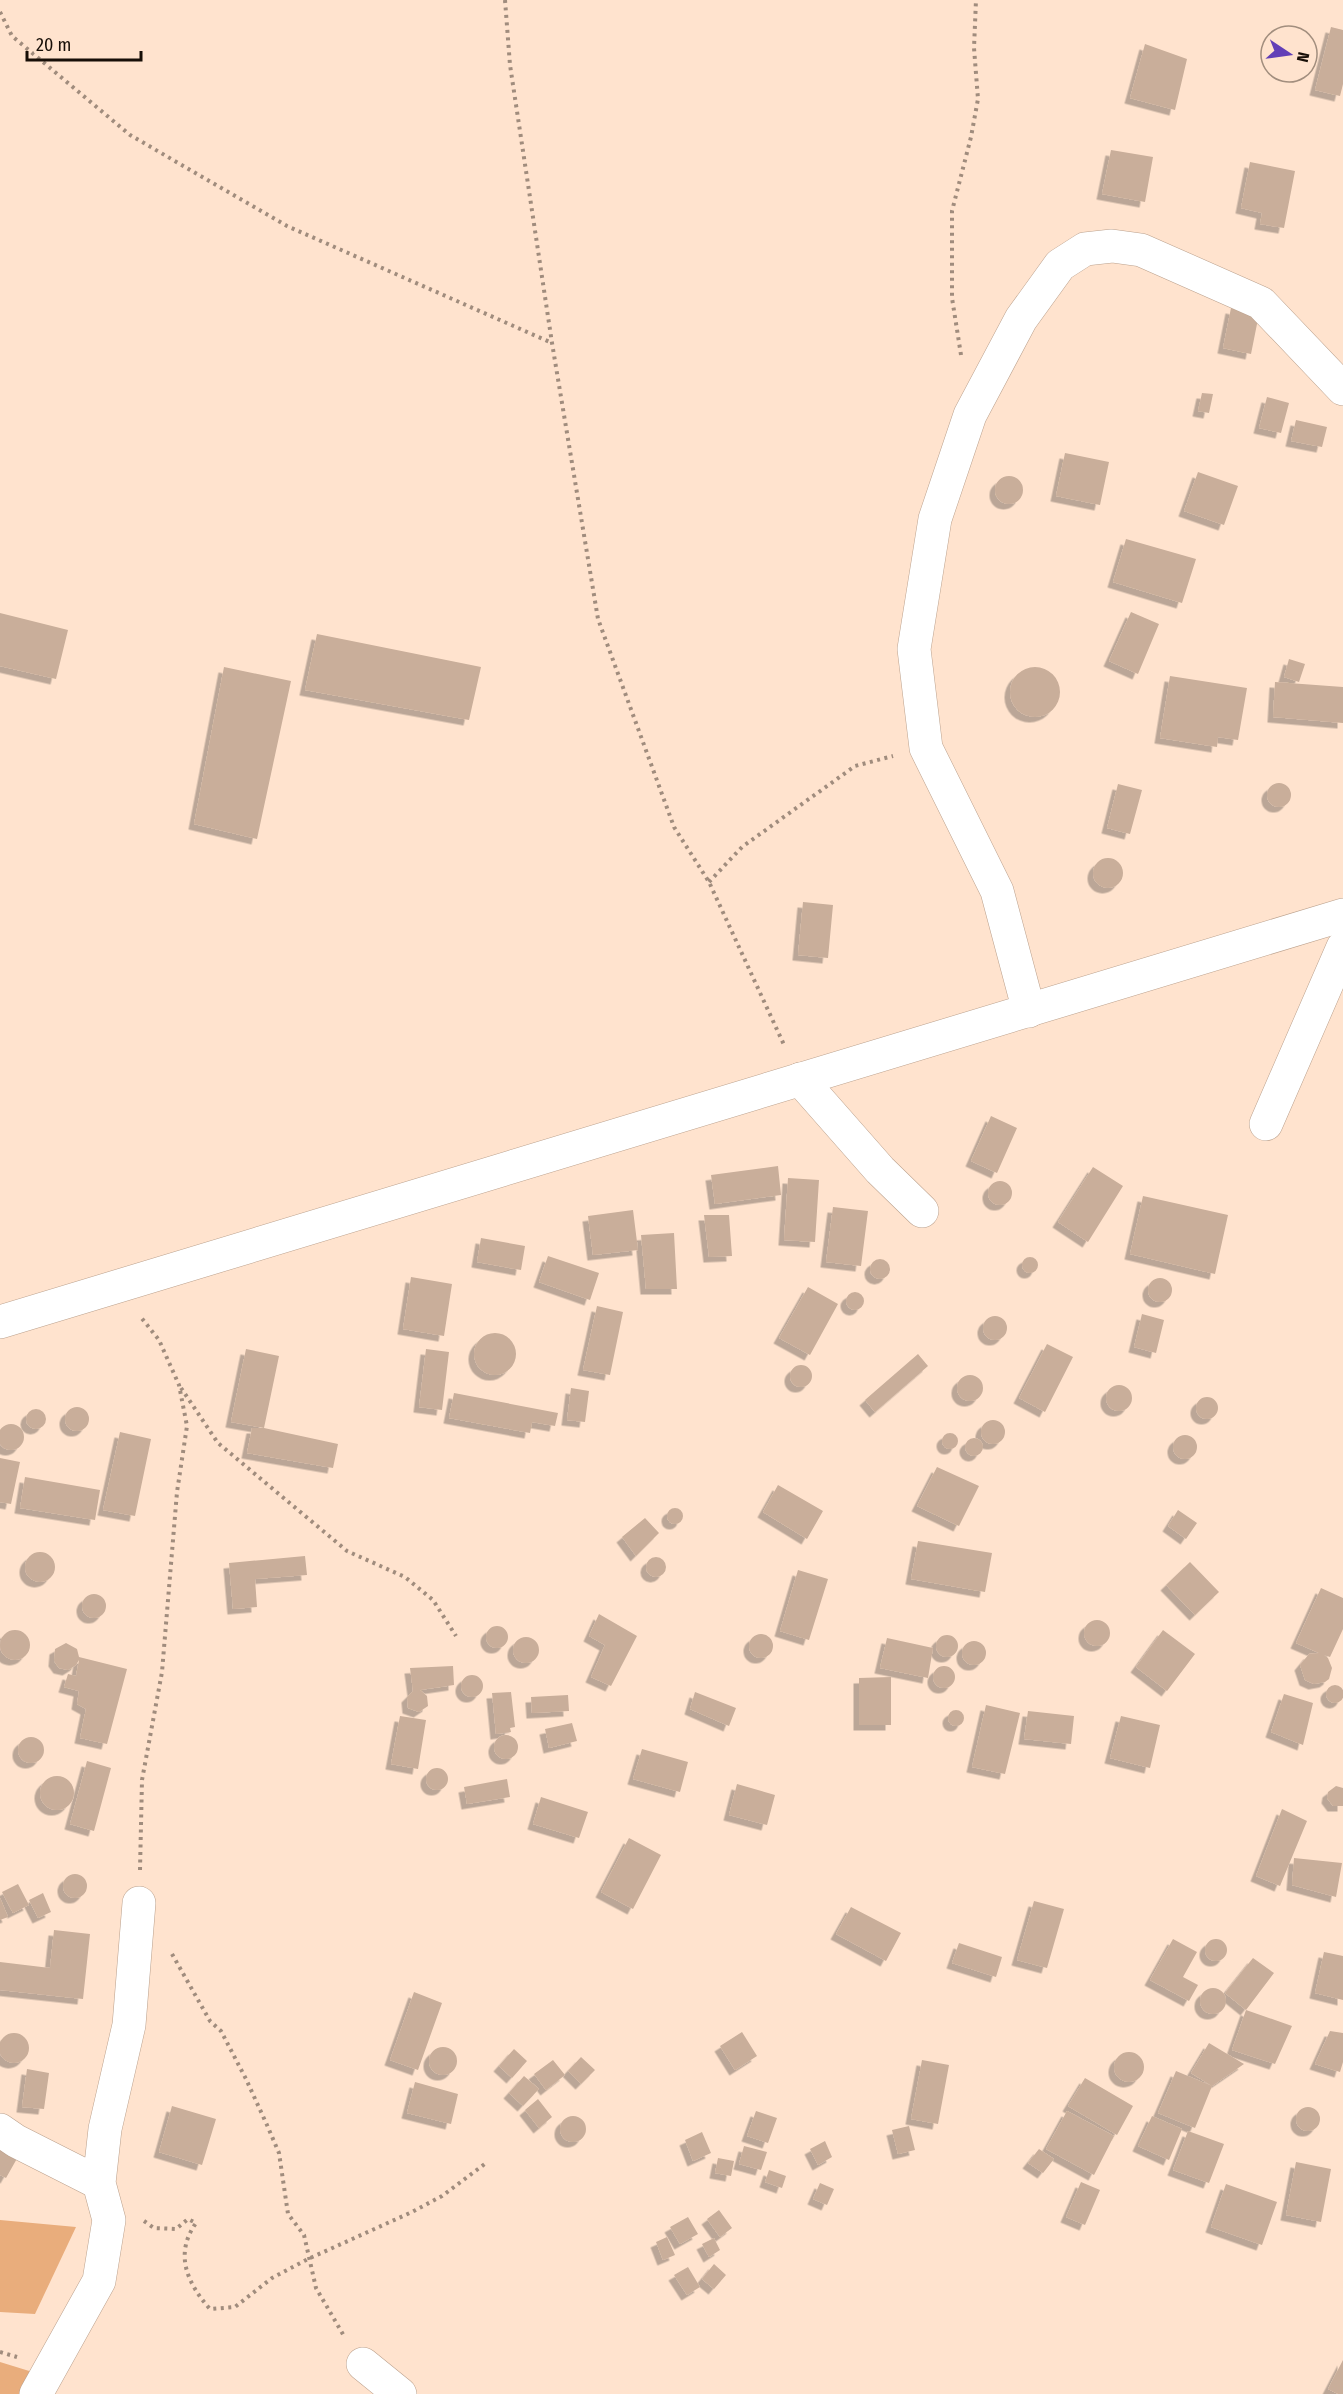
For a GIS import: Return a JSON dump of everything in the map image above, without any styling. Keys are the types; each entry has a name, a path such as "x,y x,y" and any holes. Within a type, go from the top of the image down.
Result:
{"street":[{"path":"1029,1011 997,891 926,748 914,649 935,519 970,415 1021,319 1060,265 1085,249 1112,246 1141,250 1209,278 1261,303 1343,389"},
{"path":"0,1322 1343,915"},
{"path":"1266,1124 1343,947"},
{"path":"800,1079 880,1170 922,1211"},
{"path":"36,2394 99,2281 110,2220 99,2183 105,2129 129,2025 139,1904"},
{"path":"0,2130 16,2141 99,2183"},
{"path":"363,2364 400,2394"}],"path":[{"path":"505,0 510,65 552,343 598,619 674,827 709,882 800,1079"},
{"path":"961,357 952,298 952,211 978,99 974,48 976,0"},
{"path":"0,12 12,36 130,135 286,226 552,343"},
{"path":"709,882 742,847 855,766 926,748"},
{"path":"117,1286 159,1340 179,1385 218,1443 347,1551 405,1577 433,1600 456,1636"},
{"path":"179,1385 187,1426 177,1492 162,1672 141,1780 139,1904 157,1928 210,2021 220,2031 246,2079 279,2153 288,2214 304,2235 316,2288 335,2324 363,2364"},
{"path":"99,2183 154,2228 176,2229 188,2219 196,2223 187,2236 183,2255 196,2293 210,2309 235,2307 272,2278 442,2196 486,2163"}],"shaded area":[{"path":"0,2220 76,2227 35,2314 0,2312"},
{"path":"0,2362 39,2374 24,2394 0,2394"}],"building":[{"path":"1331,27 1343,30 1343,84 1340,96 1315,90 1317,84 1319,84 1319,74"},
{"path":"1145,44 1187,59 1175,110 1130,98"},
{"path":"1111,150 1153,157 1145,202 1102,194"},
{"path":"1250,162 1295,171 1284,228 1260,224 1262,213 1241,208"},
{"path":"1231,308 1259,314 1251,354 1223,348"},
{"path":"1202,393 1213,394 1209,413 1198,411"},
{"path":"1267,397 1289,403 1281,433 1259,428"},
{"path":"1296,420 1327,427 1322,447 1291,441"},
{"path":"1065,453 1109,462 1100,505 1056,496"},
{"path":"1198,472 1238,486 1224,525 1184,511"},
{"path":"1009,476 1019,480 1023,490 1019,500 1009,504 999,500 995,490 999,480"},
{"path":"1126,539 1196,559 1182,603 1113,582"},
{"path":"1131,612 1159,624 1138,674 1109,661"},
{"path":"0,613 68,630 56,679 0,666"},
{"path":"317,634 481,667 469,720 305,690"},
{"path":"1289,659 1305,664 1299,682 1284,677"},
{"path":"224,667 291,681 257,839 194,824"},
{"path":"1035,667 1053,674 1060,692 1053,710 1035,717 1017,710 1010,692 1017,674"},
{"path":"1170,676 1247,688 1238,740 1218,737 1217,747 1160,738"},
{"path":"1275,682 1343,687 1343,723 1273,717"},
{"path":"1279,783 1284,784 1290,790 1290,800 1284,806 1279,807 1274,806 1268,800 1267,795 1268,790 1274,784"},
{"path":"1118,784 1142,790 1130,834 1107,828"},
{"path":"1108,858 1119,862 1123,873 1119,884 1108,888 1097,884 1093,873 1097,862"},
{"path":"803,902 833,905 828,958 798,955"},
{"path":"991,1116 1017,1128 997,1173 971,1161"},
{"path":"778,1166 781,1195 715,1204 711,1175"},
{"path":"1093,1167 1123,1186 1088,1242 1058,1222"},
{"path":"788,1178 819,1180 815,1242 784,1240"},
{"path":"1000,1181 1009,1184 1012,1193 1009,1202 1000,1205 991,1202 988,1193 991,1184"},
{"path":"1143,1196 1228,1215 1215,1274 1130,1254"},
{"path":"833,1207 868,1211 861,1266 826,1262"},
{"path":"633,1210 638,1250 593,1255 588,1216"},
{"path":"704,1215 729,1215 732,1256 709,1257"},
{"path":"674,1233 677,1289 646,1289 641,1235"},
{"path":"481,1238 525,1246 521,1270 477,1262"},
{"path":"548,1256 599,1273 590,1300 539,1282"},
{"path":"1027,1257 1033,1257 1038,1265 1036,1271 1027,1273 1022,1268 1022,1262"},
{"path":"880,1259 887,1262 890,1269 887,1276 880,1279 873,1276 870,1269 873,1262"},
{"path":"411,1277 452,1284 444,1336 403,1329"},
{"path":"1160,1278 1165,1279 1171,1285 1171,1295 1165,1301 1160,1302 1155,1301 1149,1295 1148,1290 1149,1285 1155,1279"},
{"path":"808,1287 838,1304 810,1355 779,1338"},
{"path":"851,1292 859,1292 864,1297 862,1308 851,1310 846,1305 846,1297"},
{"path":"597,1306 623,1312 610,1375 583,1370"},
{"path":"1142,1314 1164,1320 1156,1353 1134,1347"},
{"path":"995,1316 1003,1320 1007,1328 1003,1336 995,1340 987,1336 983,1328 987,1320"},
{"path":"495,1333 510,1339 516,1354 510,1369 495,1375 480,1369 474,1354 480,1339"},
{"path":"1047,1344 1073,1357 1045,1412 1019,1398"},
{"path":"246,1349 279,1356 264,1428 231,1422"},
{"path":"426,1349 449,1352 442,1410 419,1407"},
{"path":"918,1354 928,1366 875,1412 865,1400"},
{"path":"801,1365 811,1372 812,1376 805,1386 801,1387 791,1380 790,1376 797,1366"},
{"path":"970,1375 979,1379 983,1388 979,1397 970,1401 961,1397 957,1388 961,1379"},
{"path":"1119,1385 1128,1389 1132,1398 1128,1407 1119,1411 1110,1407 1106,1398 1110,1389"},
{"path":"571,1388 589,1391 585,1422 567,1420"},
{"path":"454,1393 558,1413 555,1426 532,1422 530,1433 449,1418"},
{"path":"1203,1397 1211,1397 1218,1404 1218,1412 1211,1419 1203,1419 1196,1412 1196,1404"},
{"path":"72,1407 82,1407 89,1414 89,1424 82,1431 72,1431 65,1424 65,1414"},
{"path":"32,1409 40,1409 46,1415 46,1423 40,1429 32,1429 26,1423 26,1415"},
{"path":"993,1420 998,1421 1004,1427 1004,1437 998,1443 993,1444 988,1443 982,1437 981,1432 982,1427 988,1421"},
{"path":"11,1424 20,1428 24,1437 20,1446 11,1450 2,1446 -2,1437 2,1428"},
{"path":"252,1428 264,1428 338,1444 333,1468 247,1453"},
{"path":"120,1432 151,1439 135,1516 103,1510"},
{"path":"950,1433 956,1435 958,1441 956,1447 950,1449 944,1447 942,1441 944,1435"},
{"path":"1185,1435 1190,1436 1196,1442 1196,1452 1190,1458 1185,1459 1180,1458 1174,1452 1173,1447 1174,1442 1180,1436"},
{"path":"974,1438 982,1443 983,1447 978,1455 974,1456 966,1451 965,1447 970,1439"},
{"path":"0,1458 20,1462 11,1504 0,1502"},
{"path":"937,1467 979,1486 959,1526 917,1506"},
{"path":"25,1477 100,1490 95,1520 20,1508"},
{"path":"778,1485 823,1511 807,1539 763,1512"},
{"path":"672,1508 678,1508 683,1516 681,1522 672,1524 667,1519 667,1513"},
{"path":"1178,1510 1197,1523 1186,1539 1168,1526"},
{"path":"645,1518 659,1533 636,1556 622,1537"},
{"path":"918,1541 992,1553 985,1592 911,1579"},
{"path":"40,1552 51,1556 55,1567 51,1578 40,1582 29,1578 25,1567 29,1556"},
{"path":"305,1556 307,1575 255,1579 257,1607 233,1609 229,1563"},
{"path":"656,1557 663,1560 666,1567 663,1574 656,1577 649,1574 646,1567 649,1560"},
{"path":"1190,1562 1219,1592 1195,1615 1166,1585"},
{"path":"798,1570 828,1579 809,1640 780,1631"},
{"path":"1321,1588 1343,1598 1343,1629 1330,1657 1324,1655 1328,1658 1332,1668 1329,1679 1314,1684 1305,1680 1300,1665 1309,1654 1319,1653 1296,1643"},
{"path":"94,1594 103,1597 106,1606 103,1615 94,1618 85,1615 82,1606 85,1597"},
{"path":"599,1614 637,1636 611,1686 591,1677 605,1645 589,1636"},
{"path":"1097,1620 1106,1624 1110,1633 1106,1642 1097,1646 1088,1642 1084,1633 1088,1624"},
{"path":"497,1626 505,1629 508,1637 505,1645 497,1648 489,1645 486,1637 489,1629"},
{"path":"15,1630 26,1634 30,1645 26,1656 15,1660 4,1656 0,1645 4,1634"},
{"path":"1163,1630 1195,1654 1167,1691 1136,1667"},
{"path":"761,1634 770,1637 773,1646 770,1655 761,1658 752,1655 749,1646 752,1637"},
{"path":"947,1635 955,1638 958,1646 955,1654 947,1657 939,1654 936,1646 939,1638"},
{"path":"526,1637 536,1640 539,1650 536,1660 526,1663 516,1660 513,1650 516,1640"},
{"path":"887,1638 933,1648 928,1678 880,1668"},
{"path":"974,1641 982,1645 986,1653 982,1661 974,1665 966,1661 962,1653 966,1645"},
{"path":"66,1643 77,1649 79,1657 127,1669 107,1744 80,1738 86,1709 77,1704 79,1691 64,1687 68,1674 76,1676 79,1660 68,1670 59,1668 54,1661 55,1649"},
{"path":"453,1666 454,1685 420,1690 427,1696 428,1706 419,1712 408,1708 407,1697 413,1691 410,1668"},
{"path":"944,1666 952,1669 955,1677 952,1685 944,1688 936,1685 933,1677 936,1669"},
{"path":"472,1675 480,1678 483,1686 480,1694 472,1697 464,1694 461,1686 464,1678"},
{"path":"891,1677 891,1725 859,1725 859,1678"},
{"path":"1331,1685 1339,1685 1344,1690 1342,1701 1331,1703 1326,1698 1326,1690"},
{"path":"511,1692 515,1727 510,1728 511,1732 496,1734 492,1693"},
{"path":"695,1692 736,1708 729,1726 690,1709"},
{"path":"1284,1694 1313,1703 1303,1745 1271,1732"},
{"path":"568,1695 569,1711 532,1713 531,1697"},
{"path":"986,1705 1020,1713 1005,1774 972,1767"},
{"path":"956,1710 964,1718 956,1726 948,1718"},
{"path":"1028,1711 1074,1716 1071,1744 1024,1739"},
{"path":"400,1716 426,1720 418,1769 391,1764"},
{"path":"1121,1716 1160,1725 1150,1768 1110,1758"},
{"path":"572,1723 577,1741 549,1748 545,1729"},
{"path":"506,1735 514,1739 518,1747 514,1755 506,1759 498,1755 494,1747 498,1739"},
{"path":"31,1737 40,1741 44,1750 40,1759 31,1763 22,1759 18,1750 22,1741"},
{"path":"642,1749 688,1762 680,1792 633,1779"},
{"path":"87,1761 111,1768 94,1831 70,1824"},
{"path":"437,1768 445,1771 448,1779 445,1787 437,1790 429,1787 426,1779 429,1771"},
{"path":"57,1776 69,1781 74,1793 69,1805 57,1810 45,1805 40,1793 45,1781"},
{"path":"507,1779 510,1797 467,1804 464,1787"},
{"path":"737,1784 775,1795 767,1825 729,1815"},
{"path":"1336,1786 1343,1788 1343,1806 1333,1806 1327,1798 1328,1792"},
{"path":"541,1797 588,1812 579,1838 533,1824"},
{"path":"1282,1809 1307,1821 1280,1886 1256,1876"},
{"path":"629,1838 661,1855 633,1909 601,1892"},
{"path":"1294,1858 1342,1863 1336,1897 1292,1885"},
{"path":"75,1874 84,1877 87,1886 84,1895 75,1898 66,1895 63,1886 66,1877"},
{"path":"18,1884 29,1905 13,1913 2,1892"},
{"path":"43,1893 51,1912 38,1918 29,1900"},
{"path":"0,1898 8,1917 0,1920"},
{"path":"1034,1901 1064,1909 1047,1968 1017,1960"},
{"path":"851,1907 901,1933 886,1961 836,1934"},
{"path":"54,1930 90,1934 83,1999 0,1990 0,1962 50,1968"},
{"path":"1173,1939 1197,1952 1183,1977 1198,1985 1189,2001 1150,1980"},
{"path":"1212,1939 1220,1939 1227,1946 1227,1954 1220,1961 1212,1961 1205,1954 1205,1946"},
{"path":"959,1943 1002,1957 996,1977 952,1963"},
{"path":"1324,1952 1343,1956 1343,2000 1315,1993"},
{"path":"1253,1958 1274,1973 1246,2010 1225,1993"},
{"path":"1213,1988 1222,1992 1226,2001 1222,2010 1213,2014 1204,2010 1200,2001 1204,1992"},
{"path":"414,1992 442,2003 418,2070 390,2060"},
{"path":"1246,2010 1292,2026 1275,2064 1232,2050"},
{"path":"1330,2031 1343,2033 1343,2062 1340,2072 1315,2064"},
{"path":"742,2032 757,2056 735,2070 720,2046"},
{"path":"14,2033 25,2037 29,2048 25,2059 14,2063 3,2059 -1,2048 3,2037"},
{"path":"1209,2043 1244,2064 1212,2086 1191,2073"},
{"path":"443,2047 453,2051 457,2061 453,2071 443,2075 433,2071 429,2061 433,2051"},
{"path":"514,2049 527,2061 512,2078 499,2066"},
{"path":"1129,2052 1135,2053 1143,2061 1143,2073 1135,2081 1129,2082 1123,2081 1115,2073 1114,2067 1115,2061 1123,2053"},
{"path":"581,2057 595,2070 581,2084 568,2071"},
{"path":"553,2060 565,2075 546,2090 534,2074"},
{"path":"922,2060 949,2065 938,2124 911,2119"},
{"path":"27,2069 49,2073 44,2109 22,2107"},
{"path":"1176,2071 1212,2086 1195,2128 1158,2113"},
{"path":"524,2076 539,2089 523,2106 509,2093"},
{"path":"1085,2078 1133,2106 1117,2135 1068,2106"},
{"path":"415,2082 458,2094 451,2124 407,2113"},
{"path":"538,2099 552,2117 539,2128 525,2110"},
{"path":"172,2106 216,2119 202,2165 159,2152"},
{"path":"1308,2107 1316,2111 1320,2119 1316,2127 1308,2131 1300,2127 1296,2119 1300,2111"},
{"path":"756,2111 777,2118 768,2143 747,2136"},
{"path":"1067,2111 1114,2136 1094,2175 1046,2149"},
{"path":"573,2116 583,2119 586,2129 583,2139 573,2142 563,2139 560,2129 563,2119"},
{"path":"1152,2116 1182,2129 1169,2160 1138,2146"},
{"path":"909,2126 915,2150 898,2154 892,2130"},
{"path":"1188,2131 1224,2144 1209,2183 1173,2170"},
{"path":"702,2132 711,2153 693,2161 685,2140"},
{"path":"825,2141 832,2157 818,2165 810,2149"},
{"path":"0,2145 19,2155 6,2178 0,2175"},
{"path":"744,2146 767,2152 761,2170 739,2164"},
{"path":"1039,2149 1054,2159 1043,2173 1028,2163"},
{"path":"718,2158 734,2161 731,2176 715,2173"},
{"path":"1296,2162 1331,2169 1321,2222 1286,2215"},
{"path":"769,2170 786,2176 782,2188 765,2182"},
{"path":"1081,2182 1100,2190 1085,2225 1066,2217"},
{"path":"820,2183 834,2189 827,2205 813,2199"},
{"path":"1226,2184 1277,2202 1262,2245 1211,2227"},
{"path":"719,2210 732,2228 720,2237 707,2219"},
{"path":"688,2217 698,2234 680,2244 670,2227"},
{"path":"667,2237 675,2255 663,2260 656,2242"},
{"path":"714,2238 720,2250 709,2257 702,2244"},
{"path":"714,2264 726,2275 714,2289 702,2279"},
{"path":"688,2267 700,2287 687,2295 674,2275"},
{"path":"1343,2360 1343,2394 1338,2394 1328,2389"}]}
